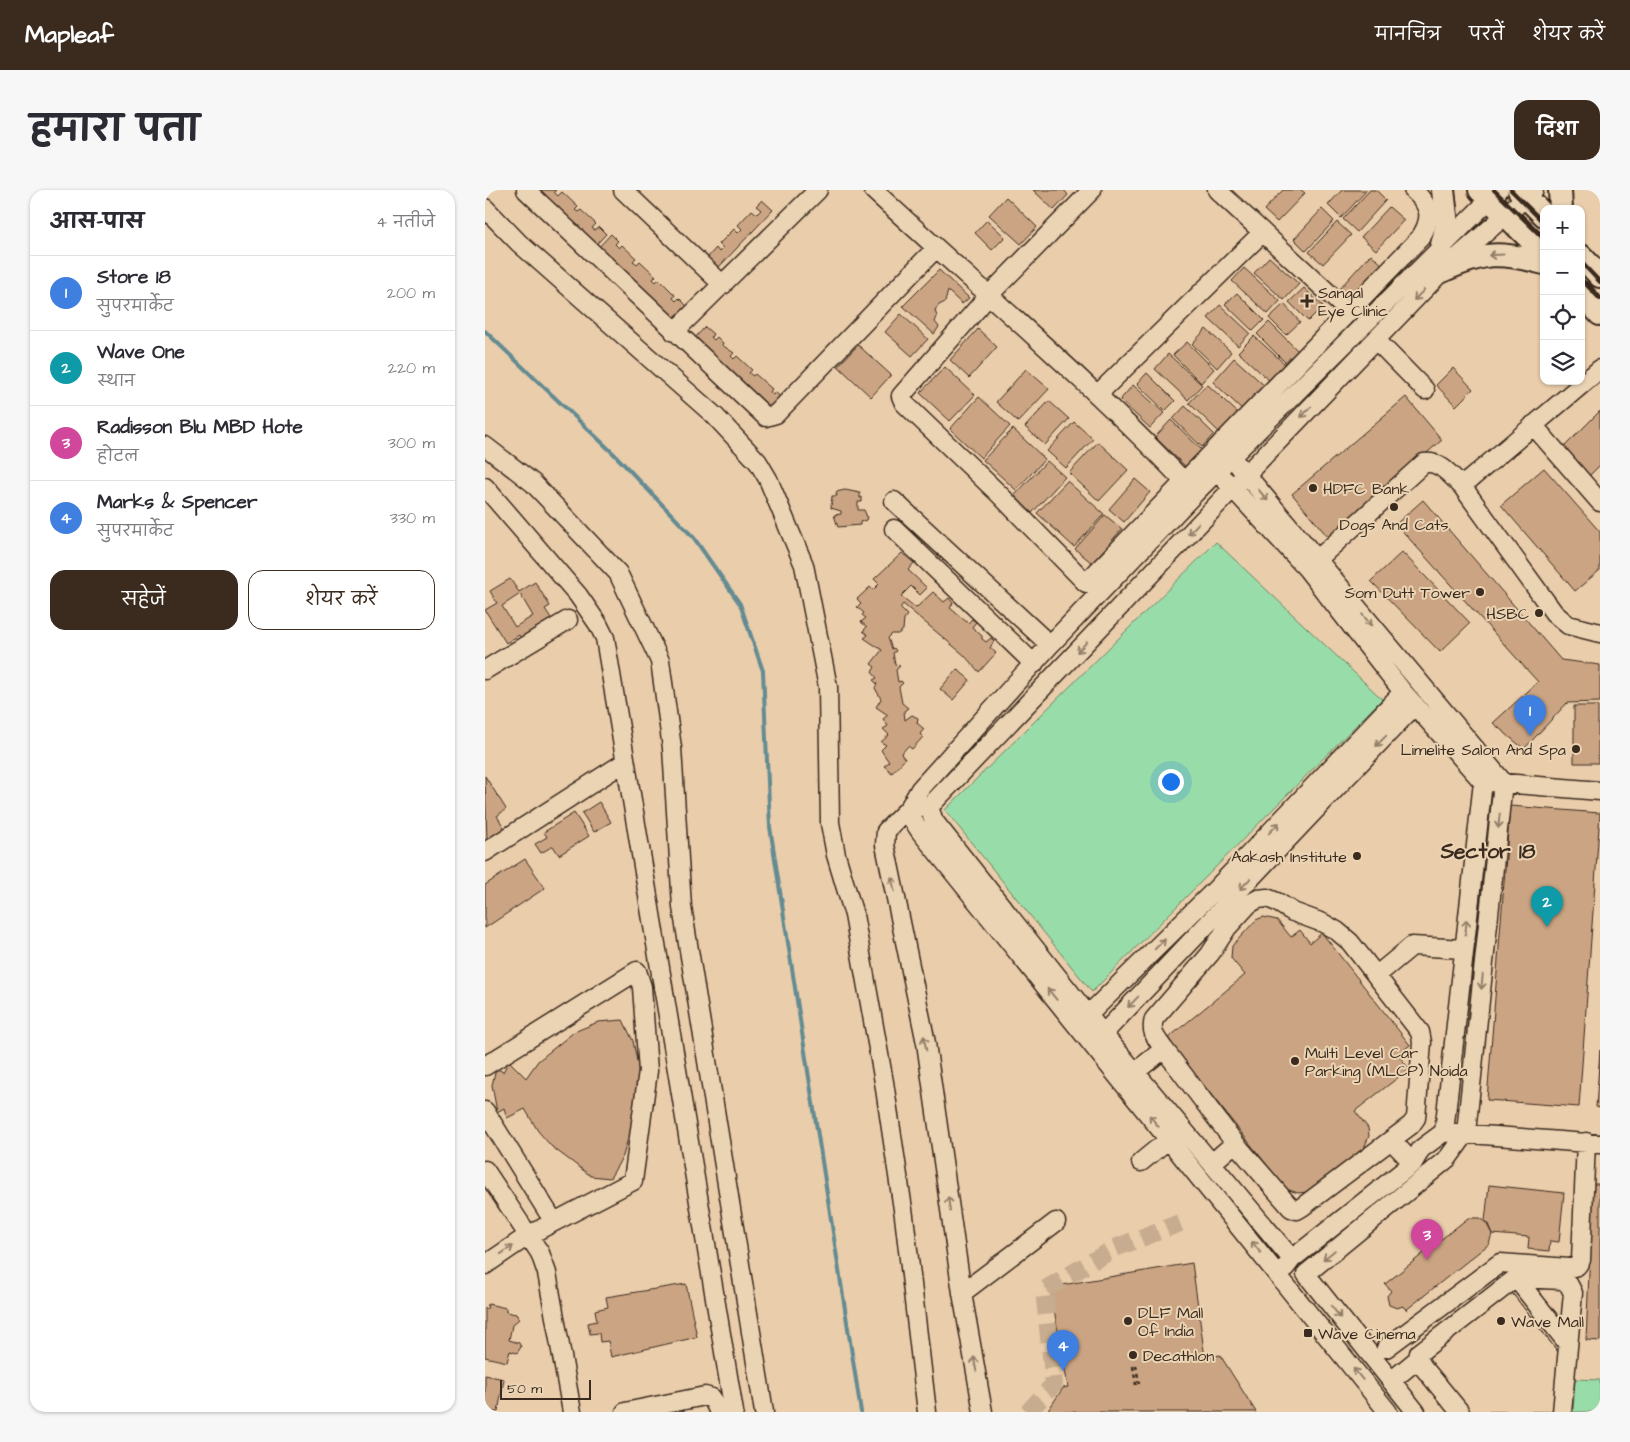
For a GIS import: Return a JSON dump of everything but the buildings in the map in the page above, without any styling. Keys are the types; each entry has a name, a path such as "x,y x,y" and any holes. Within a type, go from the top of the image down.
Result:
{"main road":[{"path":"1441,249 1447,225 1443,190"},
{"path":"1560,190 1561,205"},
{"path":"1490,193 1507,215 1541,250"},
{"path":"1527,193 1540,210"},
{"path":"1442,271 1471,258 1501,254 1540,262"},
{"path":"1585,260 1600,276"},
{"path":"1583,295 1600,314"}],"street":[{"path":"526,190 763,416 770,417 776,414 936,248"},
{"path":"623,190 723,284"},
{"path":"674,332 818,190"},
{"path":"873,190 990,294 1097,395 1190,488"},
{"path":"1092,190 990,294 902,392 902,400 1086,582 1190,488 1217,472 1232,458 1441,249 1490,193"},
{"path":"1217,190 1349,312"},
{"path":"983,1412 962,1293 926,1043 885,845 886,831 909,808 920,788 1034,664 1190,488 1349,312 1420,238 1427,227 1429,217 1427,206 1413,190"},
{"path":"1291,1259 1103,1034 934,821 930,810 932,804 1442,271 1507,215 1527,193"},
{"path":"485,208 519,243 715,416 757,462 768,479 804,565 828,688 830,823 836,855 854,915 884,1082 904,1216 927,1412"},
{"path":"1097,395 1262,233"},
{"path":"1376,340 1425,390"},
{"path":"1462,486 1600,369"},
{"path":"1533,425 1600,502"},
{"path":"485,446 533,483 618,573 659,661 671,737 682,908 764,1412"},
{"path":"1232,458 1246,474 1403,692 1483,782 1503,782 1600,791"},
{"path":"1312,565 1423,463 1432,462 1440,465 1462,486 1554,613 1568,625 1600,633"},
{"path":"1217,472 1312,565 1503,782 1467,1133 1448,1158 1306,1274 1416,1412"},
{"path":"485,487 563,577 598,624 609,656 625,762 734,1412"},
{"path":"894,501 1051,645"},
{"path":"894,529 1034,664"},
{"path":"485,670 568,620"},
{"path":"1088,1015 1221,883 1403,692"},
{"path":"1103,1034 1415,706"},
{"path":"485,852 625,762"},
{"path":"1444,1132 1483,782"},
{"path":"909,808 930,810"},
{"path":"909,808 911,819 1388,1412"},
{"path":"1267,898 1293,912 1337,931 1350,942 1420,1032 1422,1042 1416,1118 1411,1125 1297,1210 1286,1205 1235,1143 1164,1049 1153,1035 1151,1028 1154,1019 1210,954 1227,928 1249,904 1259,899 1267,898"},
{"path":"1377,975 1412,946 1464,949"},
{"path":"485,1066 637,972 642,987 648,1071 633,1181 529,1235 485,1265"},
{"path":"1135,1072 1164,1049"},
{"path":"485,1111 554,1222"},
{"path":"1279,1276 1291,1259 1413,1162 1421,1148 1444,1132 1593,1143 1581,1260 1577,1266 1569,1268 1500,1263 1386,1348"},
{"path":"1141,1162 1169,1140"},
{"path":"1391,1140 1413,1162"},
{"path":"1212,1163 1235,1143"},
{"path":"485,1170 540,1253 547,1272 572,1412"},
{"path":"1385,1185 1398,1199"},
{"path":"1344,1217 1357,1233"},
{"path":"962,1293 1056,1222"},
{"path":"1391,1381 1418,1360 1419,1353 1516,1278 1563,1280 1569,1285 1573,1293 1561,1412"},
{"path":"1516,1278 1568,1344"},
{"path":"1418,1360 1461,1412"},
{"path":"625,1412 705,1396 712,1398 719,1412"}],"path":[{"path":"1134,1366 1138,1385"}],"green space":[{"path":"1216,542 1382,699 1092,992 945,810"},
{"path":"1575,1379 1600,1380 1600,1412 1573,1412"}],"waterway":[{"path":"485,331 614,454 694,538 740,604 763,671 770,827 861,1412"}],"tunnel":[{"path":"1028,1412 1054,1384 1044,1290 1115,1248 1180,1223"}],"railway":[{"path":"1494,190 1540,235"},
{"path":"1511,190 1540,219"},
{"path":"1585,266 1600,282"},
{"path":"1585,283 1600,299"}],"place":[{"name":"Sangal Eye Clinic","path":"1307,301"},
{"name":"HDFC Bank","path":"1313,488"},
{"name":"Dogs And Cats","path":"1394,507"},
{"name":"Som Dutt Tower","path":"1480,592"},
{"name":"HSBC","path":"1539,613"},
{"name":"Store 18","path":"1530,736"},
{"name":"Limelite Salon And Spa","path":"1576,749"},
{"name":"Aakash Institute","path":"1357,856"},
{"name":"Wave One","path":"1547,927"},
{"name":"Multi Level Car Parking (MLCP) Noida","path":"1295,1061"},
{"name":"Radisson Blu MBD Hote","path":"1427,1260"},
{"name":"DLF Mall Of India","path":"1128,1321"},
{"name":"Wave Mall","path":"1501,1321"},
{"name":"Wave Cinema","path":"1308,1333"},
{"name":"Decathlon","path":"1133,1355"},
{"name":"Marks & Spencer","path":"1063,1371"}],"district":[{"name":"Sector 18","path":"1488,851"}]}
